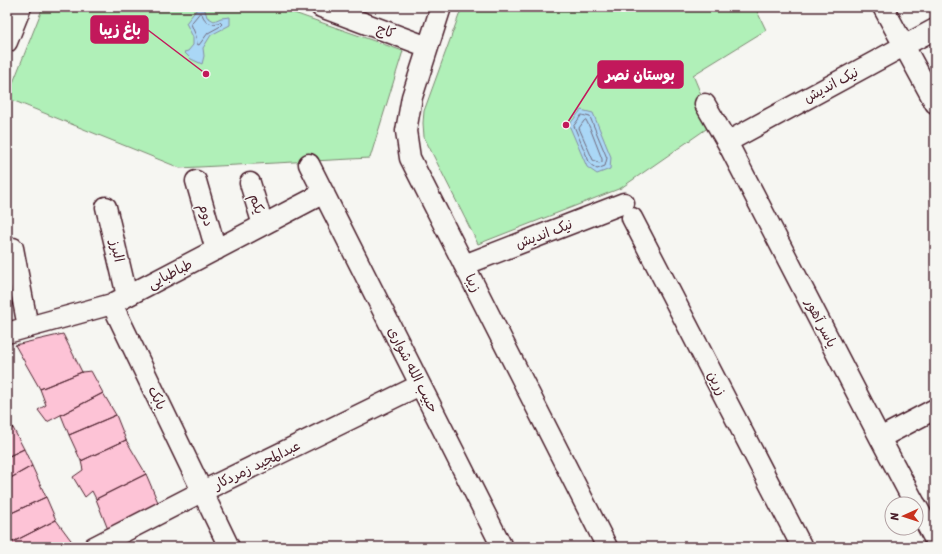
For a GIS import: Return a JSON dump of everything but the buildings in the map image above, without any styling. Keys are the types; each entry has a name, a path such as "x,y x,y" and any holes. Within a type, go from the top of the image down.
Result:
{"street":[{"path":"7,42 21,7"},
{"name":"کاج","path":"321,7 428,47"},
{"name":"زیبا","path":"441,7 412,97 406,131 410,158 606,547"},
{"path":"883,7 935,103"},
{"name":"نیک اندیش","path":"727,142 935,29"},
{"name":"یاسر آهور","path":"705,104 727,142 911,496"},
{"name":"حبیب الله شواری","path":"309,164 502,547"},
{"name":"دوم","path":"196,181 216,250"},
{"name":"یکم","path":"250,183 263,225"},
{"name":"طباطبایی","path":"7,333 119,300 324,194"},
{"name":"البرز","path":"106,207 119,300"},
{"name":"نیک اندیش","path":"464,265 628,211"},
{"name":"زرین","path":"628,211 802,547"},
{"path":"13,248 28,327"},
{"name":"بابک","path":"119,300 229,547"},
{"name":"عبدالمجید زمردکار","path":"94,547 203,491 420,385"},
{"path":"880,438 935,408"},
{"name":"یاسر آهور","path":"924,520 935,540"}],"green space":[{"path":"43,7 277,7 403,51 370,158 180,168 7,98"},
{"path":"462,7 755,7 766,30 693,75 705,104 709,127 621,188 478,244 424,137 423,123 424,111"}],"water":[{"path":"197,9 205,10 207,17 214,21 221,18 230,17 230,25 211,35 203,48 204,56 202,64 191,59 184,52 188,51 193,45 193,37 186,23"},
{"path":"581,110 593,113 611,157 610,169 597,174 587,167 569,125"}],"place":[{"name":"باغ زیبا","path":"206,74"},
{"name":"بوستان نصر","path":"566,125"}]}
